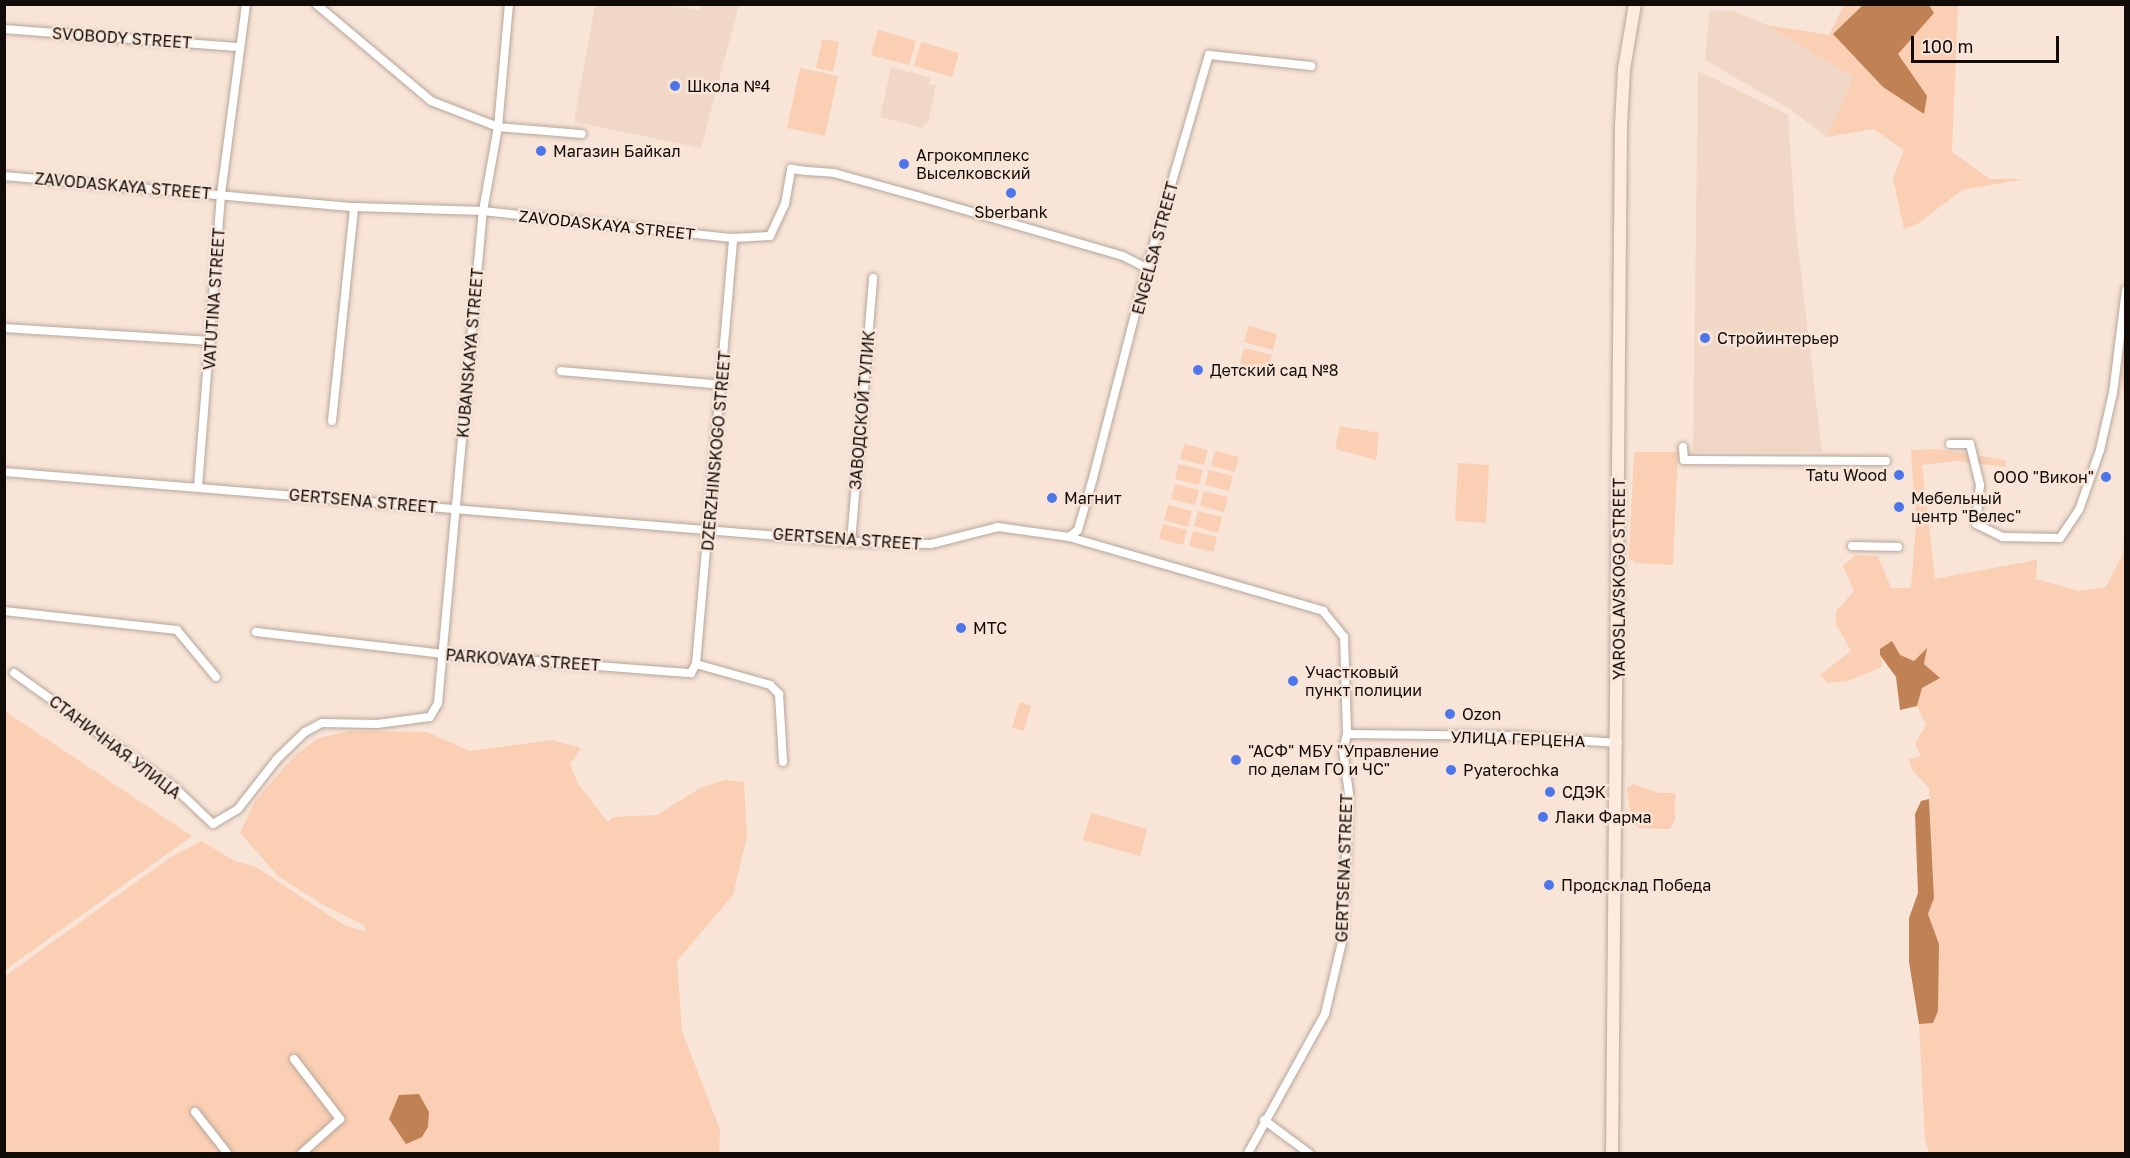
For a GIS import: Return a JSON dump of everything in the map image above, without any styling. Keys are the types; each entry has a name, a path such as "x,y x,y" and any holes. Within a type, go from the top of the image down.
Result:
{"street":[{"name":"VATUTINA STREET","path":"198,487 222,194 246,4"},
{"path":"316,4 431,102 498,127 582,134"},
{"name":"KUBANSKAYA STREET","path":"213,824 238,809 277,759 305,732 322,723 377,724 430,717 438,703 483,211 498,127 509,4"},
{"name":"YAROSLAVSKOGO STREET","path":"1612,1154 1618,743 1622,125 1624,69 1635,4"},
{"name":"SVOBODY STREET","path":"4,28 239,47"},
{"name":"ENGELSA STREET","path":"1069,537 1078,530 1105,437 1147,268 1209,55 1311,66"},
{"name":"ZAVODASKAYA STREET","path":"4,176 354,207 483,211 733,238 770,236 785,204 791,170 834,173 1123,256 1147,268"},
{"path":"332,421 354,207"},
{"name":"DZERZHINSKOGO STREET","path":"696,664 723,385 733,238"},
{"name":"ЗАВОДСКОЙ ТУПИК","path":"851,542 873,278"},
{"path":"1950,444 1970,444 1980,484 1976,524 2003,537 2060,538 2079,510 2100,450 2113,393 2126,290"},
{"path":"4,328 211,341"},
{"path":"561,371 723,385"},
{"path":"1683,447 1684,460 1886,461"},
{"name":"GERTSENA STREET","path":"4,472 709,528 851,542 931,544 998,527 1069,537 1323,611 1344,637 1347,734 1343,750 1348,794 1347,857 1337,973 1325,1014 1248,1151"},
{"path":"1852,546 1898,547"},
{"path":"4,611 177,630 216,677"},
{"name":"PARKOVAYA STREET","path":"256,632 442,654 691,673 696,664"},
{"path":"696,664 770,685 779,694 783,762"},
{"name":"СТАНИЧНАЯ УЛИЦА","path":"14,673 175,788 213,824"},
{"name":"УЛИЦА ГЕРЦЕНА","path":"1347,734 1515,736 1618,743"},
{"path":"294,1059 340,1119 301,1154"},
{"path":"195,1112 228,1154"},
{"path":"1264,1120 1310,1154"}],"shaded area":[{"path":"1864,4 1929,5 1934,13 1898,54 1927,96 1924,114 1883,87 1833,34"},
{"path":"595,5 663,5 699,10 703,5 739,5 701,148 574,122"},
{"path":"1844,5 1958,5 1952,152 1990,179 2024,179 1962,190 1919,223 1904,229 1893,178 1904,150 1873,129 1827,137 1853,77 1767,25 1829,35"},
{"path":"1710,10 1733,11 1767,25 1853,77 1827,137 1788,108 1705,60"},
{"path":"878,30 916,41 909,65 871,55"},
{"path":"822,39 839,42 833,72 816,68"},
{"path":"921,42 959,53 952,77 914,66"},
{"path":"891,67 931,78 929,84 936,85 928,122 922,128 880,117"},
{"path":"800,68 838,76 825,136 787,128"},
{"path":"1698,71 1788,115 1795,221 1822,452 1693,452"},
{"path":"1249,326 1277,334 1273,350 1244,342"},
{"path":"2125,337 2125,420 2122,374"},
{"path":"1244,348 1272,355 1268,371 1240,364"},
{"path":"1340,426 1379,433 1376,460 1335,449"},
{"path":"1184,444 1208,450 1204,465 1180,459"},
{"path":"1937,449 2005,460 2006,467 1956,461 1922,465 1935,579 2037,560 2036,579 2079,591 2106,587 2123,554 2125,506 2125,1153 1929,1153 1925,1139 1919,1024 1933,1023 1939,944 1928,913 1934,898 1929,788 1912,770 1909,759 1921,756 1915,744 1926,725 1917,706 1922,688 1939,678 1924,664 1926,649 1914,661 1880,649 1882,667 1848,681 1828,683 1820,675 1851,651 1836,624 1836,611 1854,591 1843,566 1855,555 1878,556 1891,588 1911,588 1916,525 1911,450"},
{"path":"1215,451 1239,457 1235,472 1211,466"},
{"path":"1634,452 1678,452 1673,565 1635,563 1629,558"},
{"path":"1458,463 1489,465 1486,523 1455,521"},
{"path":"1179,464 1203,470 1199,485 1175,479"},
{"path":"1209,470 1233,476 1229,491 1205,485"},
{"path":"1175,484 1199,490 1195,505 1171,499"},
{"path":"1204,491 1228,497 1224,512 1200,506"},
{"path":"1168,505 1192,511 1188,527 1164,520"},
{"path":"1198,511 1222,517 1218,533 1194,526"},
{"path":"1163,524 1187,530 1183,545 1159,539"},
{"path":"1193,531 1217,537 1213,552 1189,546"},
{"path":"1892,641 1900,655 1914,661 1927,648 1924,664 1940,678 1922,688 1917,706 1900,710 1896,677 1880,655 1880,649"},
{"path":"1020,702 1031,706 1024,731 1012,728"},
{"path":"5,711 192,836 5,970"},
{"path":"350,731 427,732 470,751 552,740 581,748 570,764 578,784 608,822 613,817 657,815 700,788 725,780 744,782 747,836 733,895 677,961 682,1031 720,1130 719,1153 5,1154 5,976 171,857 201,841 235,861 256,867 344,925 366,932 364,925 325,906 278,876 240,833 255,801 295,755 319,738"},
{"path":"1633,784 1659,793 1675,793 1675,820 1670,829 1639,828 1631,820 1627,788"},
{"path":"1929,799 1934,898 1928,914 1939,944 1938,1011 1933,1023 1919,1024 1909,962 1909,918 1918,893 1915,814 1921,801"},
{"path":"1091,813 1147,829 1140,856 1083,840"},
{"path":"419,1094 429,1112 428,1127 422,1137 406,1144 389,1119 399,1095"}],"place":[{"name":"Школа №4","path":"675,86"},
{"name":"Магазин Байкал","path":"541,151"},
{"name":"Агрокомплекс Выселковский","path":"904,164"},
{"name":"Sberbank","path":"1011,193"},
{"name":"Стройинтерьер","path":"1705,338"},
{"name":"Детский сад №8","path":"1198,370"},
{"name":"Tatu Wood","path":"1899,475"},
{"name":"ООО \"Викон\"","path":"2106,477"},
{"name":"Магнит","path":"1052,498"},
{"name":"Мебельный центр \"Велес\"","path":"1899,507"},
{"name":"МТС","path":"961,628"},
{"name":"Участковый пункт полиции","path":"1293,681"},
{"name":"Ozon","path":"1450,714"},
{"name":"\"АСФ\" МБУ \"Управление по делам ГО и ЧС\"","path":"1236,760"},
{"name":"Pyaterochka","path":"1451,770"},
{"name":"СДЭК","path":"1550,792"},
{"name":"Лаки Фарма","path":"1543,817"},
{"name":"Продсклад Победа","path":"1549,885"}]}
